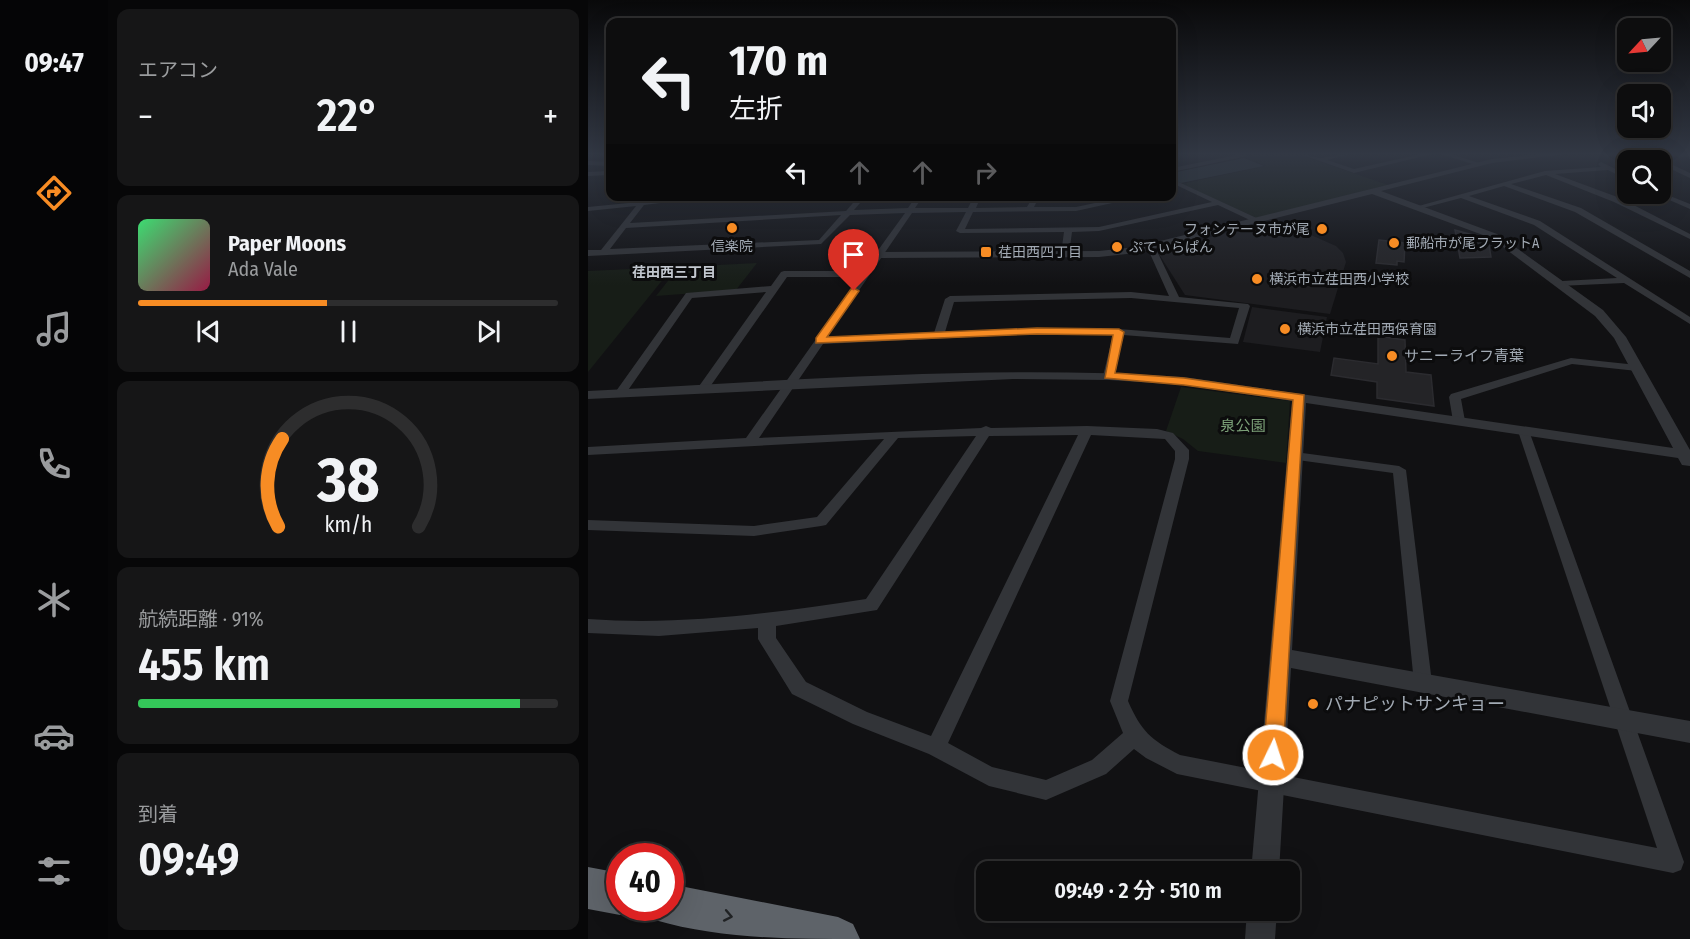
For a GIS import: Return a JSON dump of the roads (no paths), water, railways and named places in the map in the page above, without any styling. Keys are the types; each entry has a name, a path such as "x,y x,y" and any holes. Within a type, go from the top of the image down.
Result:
{"highway":[{"path":"588,888 606,891"},
{"path":"684,908 838,939"}],"street":[{"path":"1207,198 1257,220"},
{"path":"879,255 1114,253 1151,247 1346,198"},
{"path":"1393,198 1494,236 1599,313 1620,337 1688,458"},
{"path":"1419,207 1455,198"},
{"path":"1467,198 1537,223 1690,321"},
{"path":"1543,198 1578,210 1690,275"},
{"path":"1611,198 1690,237"},
{"path":"1671,199 1690,207"},
{"path":"588,209 638,201"},
{"path":"604,252 643,201"},
{"path":"588,253 821,242 858,201"},
{"path":"749,443 916,201"},
{"path":"975,201 960,231 1108,228 1218,203"},
{"path":"1029,210 1034,201"},
{"path":"625,226 848,213 1076,209 1116,201"},
{"path":"1065,254 1068,230"},
{"path":"1151,247 1175,298"},
{"path":"703,390 784,274 866,274"},
{"path":"1562,285 1627,280"},
{"path":"620,394 689,295 774,289"},
{"path":"819,341 939,334 1119,332 1234,342 1245,306 1175,298 1070,294 950,299 939,334"},
{"path":"1109,376 1119,332"},
{"path":"1460,421 1455,397 1571,361 1637,368"},
{"path":"588,395 1014,375 1109,376 1184,381 1460,421 1688,458"},
{"path":"1266,861 1299,398"},
{"path":"588,452 986,430 1087,430 1158,433 1169,436 1182,450 1119,701 1133,737 1147,748 1177,764 1673,862 1524,431"},
{"path":"588,626 634,629 767,619 871,605 986,430"},
{"path":"936,747 1087,430"},
{"path":"588,525 754,531 820,521 894,435"},
{"path":"1295,456 1399,470 1423,683"},
{"path":"767,619 767,639 800,688 860,718 936,747 988,776 1046,790 1099,766 1133,737"},
{"path":"1280,657 1690,732"}],"place":[{"name":"信楽院","path":"732,228"},
{"name":"フォンテーヌ市が尾","path":"1322,229"},
{"name":"郵船市が尾フラットA","path":"1394,243"},
{"name":"ぷてぃらぱん","path":"1117,247"},
{"name":"荏田西四丁目","path":"986,252"},
{"name":"横浜市立荏田西小学校","path":"1257,279"},
{"name":"横浜市立荏田西保育園","path":"1285,329"},
{"name":"サニーライフ青葉","path":"1392,356"},
{"name":"パナピットサンキョー","path":"1313,704"}],"district":[{"name":"荏田西三丁目","path":"674,272"}],"park label":[{"name":"泉公園","path":"1243,426"}]}
